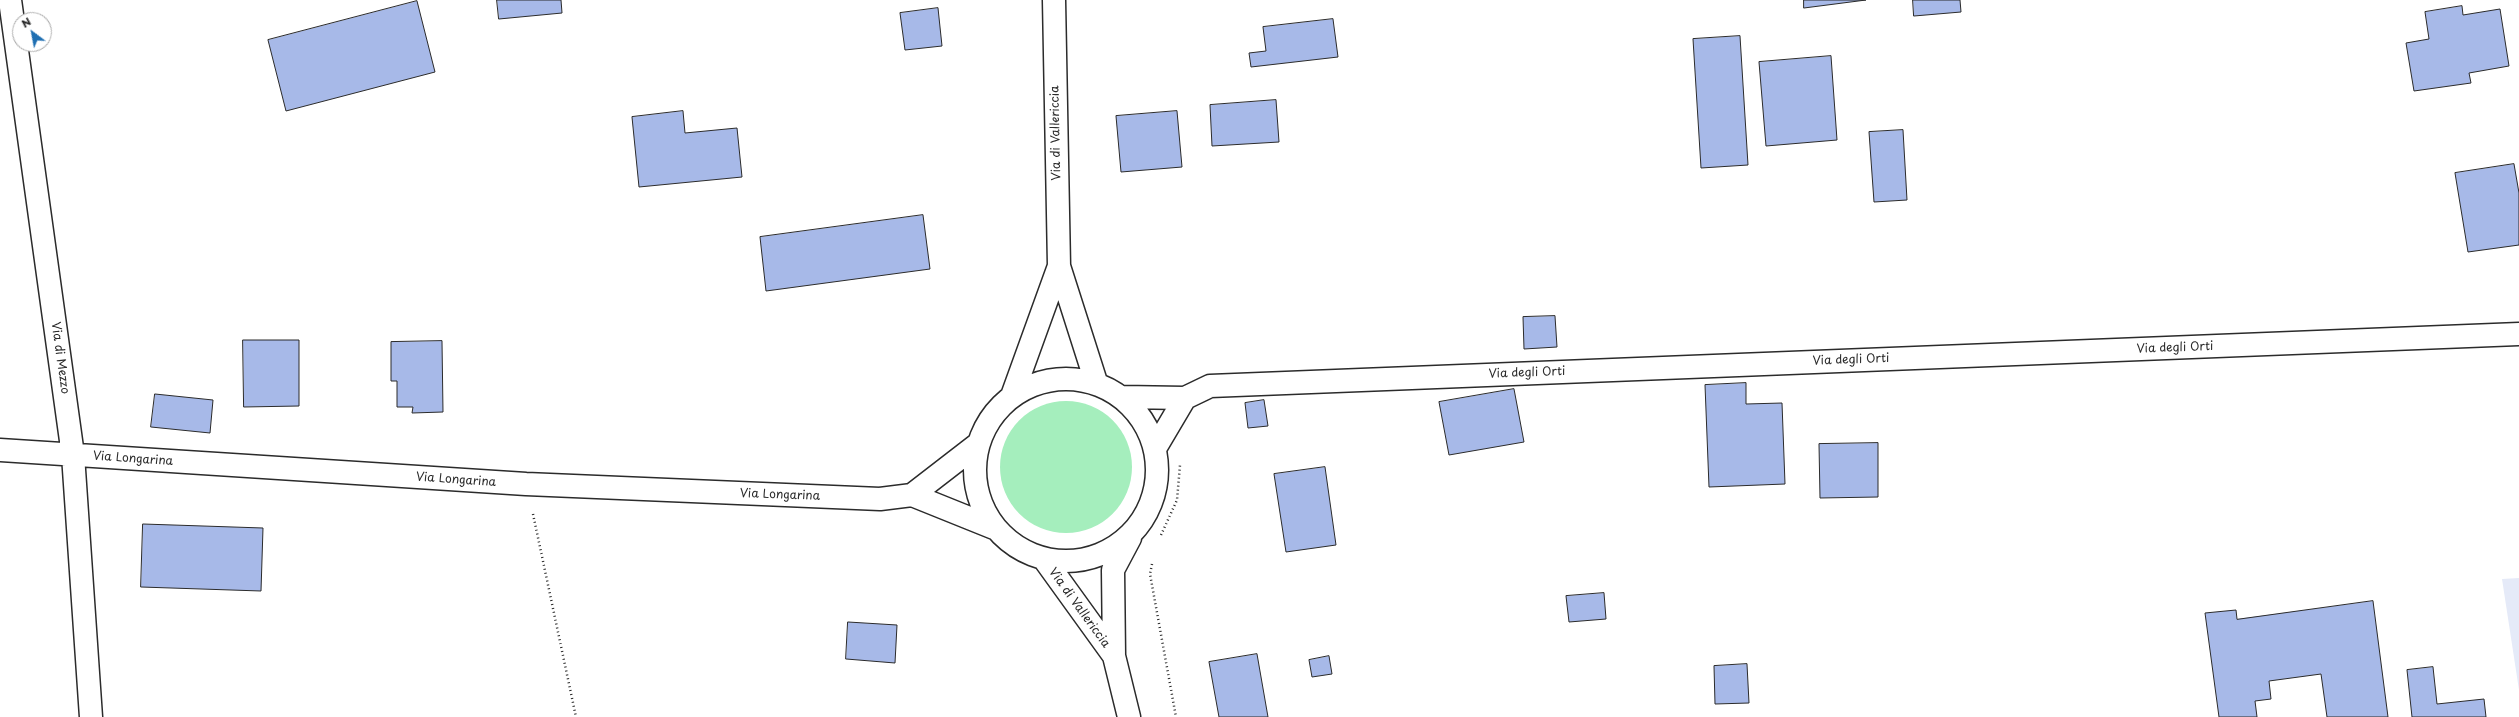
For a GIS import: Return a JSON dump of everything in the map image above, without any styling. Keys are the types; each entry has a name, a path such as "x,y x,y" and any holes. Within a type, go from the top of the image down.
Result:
{"street":[{"name":"Via di Mezzo","path":"10,0 73,455 91,717"},
{"name":"Via di Vallericcia","path":"1054,0 1059,266 1096,382"},
{"name":"Via di Vallericcia","path":"1012,396 1059,266"},
{"name":"Via degli Orti","path":"1122,397 1185,398 1210,386 2519,334"},
{"path":"1067,378 1096,382 1122,397 1142,418 1156,447 1158,478 1150,508 1132,534 1106,552 1076,561 1044,559 1016,547 994,528 979,501 975,480 974,473 978,444 990,417 1012,396 1038,382 1067,378"},
{"path":"1156,447 1185,398"},
{"path":"912,495 978,444"},
{"name":"Via Longarina","path":"0,450 526,484 880,499 912,495 994,528"},
{"name":"Via di Vallericcia","path":"1129,717 1114,656 1113,570 1132,534"},
{"name":"Via di Vallericcia","path":"1044,559 1114,656"}],"path":[{"path":"1158,540 1177,500 1181,461"},
{"path":"526,484 576,717"},
{"path":"1153,561 1150,574 1176,717"}],"shaded area":[{"path":"2519,578 2519,690 2502,579"}],"green space":[{"path":"1073,401 1085,403 1097,408 1113,420 1125,436 1130,448 1132,467 1130,486 1125,498 1113,514 1097,526 1085,531 1059,533 1047,531 1035,526 1019,514 1007,498 1002,486 1000,460 1002,448 1007,436 1019,420 1035,408 1047,403"}],"building":[{"path":"497,0 561,0 562,13 499,19"},
{"path":"1804,0 1866,0 1804,8"},
{"path":"1913,0 1960,0 1961,12 1914,16"},
{"path":"417,1 435,72 286,111 268,40"},
{"path":"2462,6 2463,15 2500,9 2509,66 2469,73 2471,83 2414,91 2406,43 2429,39 2425,12"},
{"path":"938,8 942,46 905,50 900,13"},
{"path":"1333,19 1338,57 1251,67 1249,53 1266,51 1263,27"},
{"path":"1740,36 1748,165 1701,168 1693,39"},
{"path":"1831,56 1837,140 1766,146 1759,62"},
{"path":"1276,100 1279,142 1212,146 1210,105"},
{"path":"683,111 685,133 737,128 742,177 639,187 632,117"},
{"path":"1177,111 1182,167 1121,172 1116,116"},
{"path":"1903,130 1907,200 1874,202 1869,132"},
{"path":"2514,164 2519,193 2519,245 2468,252 2455,173"},
{"path":"923,215 930,269 766,291 760,237"},
{"path":"1555,316 1557,347 1524,349 1523,317"},
{"path":"243,340 299,340 299,406 244,407"},
{"path":"442,341 443,412 412,413 413,407 397,407 397,381 391,381 391,342"},
{"path":"1746,383 1746,404 1782,403 1785,484 1709,487 1705,385"},
{"path":"1514,389 1524,442 1449,455 1439,402"},
{"path":"155,394 213,400 210,433 151,427"},
{"path":"1264,400 1268,426 1248,428 1245,403"},
{"path":"1878,443 1878,497 1820,498 1819,444"},
{"path":"1325,467 1336,545 1286,552 1274,474"},
{"path":"143,524 263,528 261,591 141,587"},
{"path":"1604,593 1606,619 1569,622 1566,596"},
{"path":"2373,601 2388,717 2327,717 2321,674 2269,681 2271,699 2255,701 2257,717 2219,717 2205,613 2236,610 2237,619"},
{"path":"848,622 897,625 895,663 846,659"},
{"path":"1257,654 1268,717 1219,717 1209,662"},
{"path":"1329,656 1332,674 1312,677 1309,660"},
{"path":"1747,664 1749,703 1715,704 1714,666"},
{"path":"2433,667 2437,704 2484,699 2486,717 2412,717 2407,670"}]}
